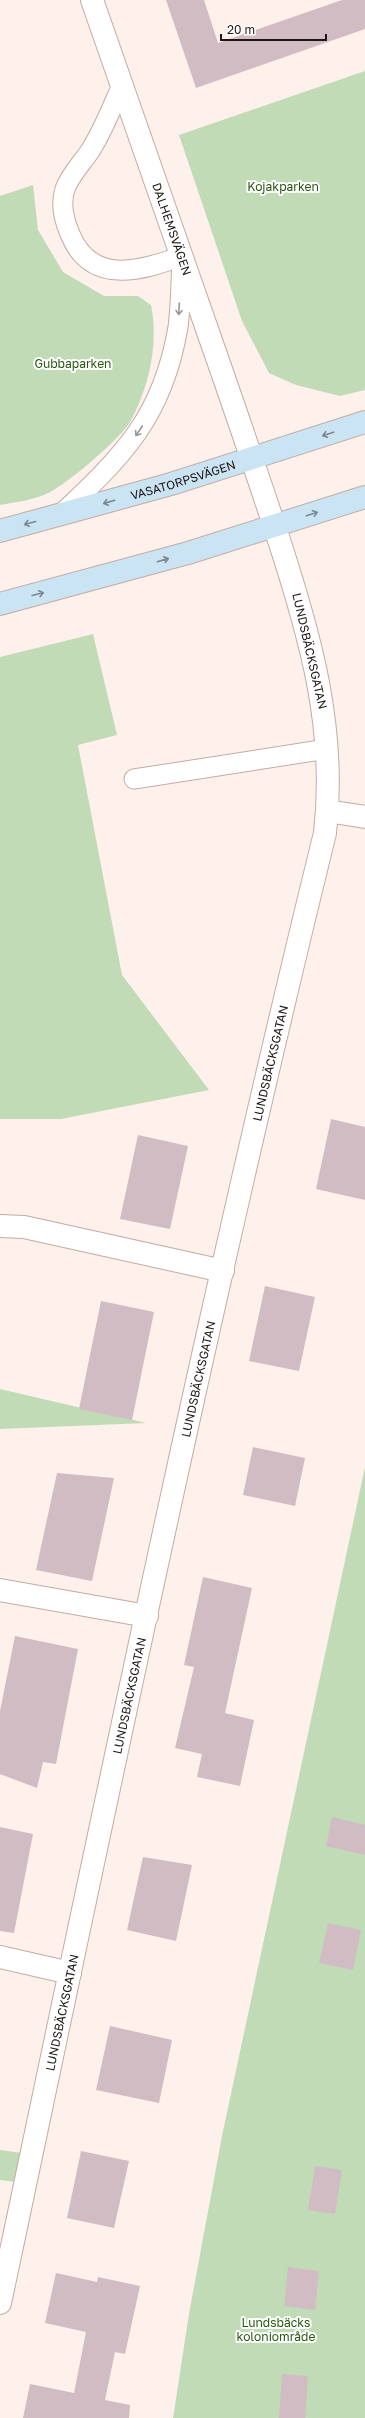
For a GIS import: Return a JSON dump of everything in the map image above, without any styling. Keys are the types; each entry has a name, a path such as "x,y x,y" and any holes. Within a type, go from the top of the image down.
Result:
{"main road":[{"name":"VASATORPSVÄGEN","path":"0,531 59,516 253,458 365,422"},
{"path":"0,604 109,576 365,498"}],"street":[{"name":"DALHEMSVÄGEN","path":"92,0 253,458"},
{"name":"LUNDSBÄCKSGATAN","path":"0,2303 146,1616 286,988 325,833 327,811 327,749 324,704 298,598 253,458"},
{"path":"327,811 365,817"},
{"path":"0,1226 24,1227 223,1270"},
{"path":"0,1590 146,1616"},
{"path":"0,1957 70,1973"}],"lane":[{"path":"59,516 110,468 140,432 154,405 169,368 178,326 182,256 134,271 107,269 84,257 67,227 63,207 65,188 90,150 122,86"},
{"path":"134,779 327,749"}],"green space":[{"name":"Kojakparken","path":"365,71 365,390 340,396 296,385 269,373 242,321 179,135"},
{"name":"Gubbaparken","path":"33,185 38,230 63,272 104,296 138,296 151,305 154,335 153,350 147,380 137,409 130,422 116,439 69,480 50,492 32,499 0,505 0,196"},
{"path":"93,634 117,735 78,745 122,975 209,1090 61,1119 0,1119 0,657"},
{"path":"0,1389 146,1423 0,1429"},
{"name":"Lundsbäcks koloniområde","path":"365,1467 365,2418 173,2418 189,2314 222,2136"},
{"path":"0,2150 22,2153 17,2182 0,2180"}],"building":[{"path":"166,0 204,0 218,43 342,0 365,0 365,29 196,88"},
{"path":"331,1119 365,1127 365,1200 316,1189"},
{"path":"138,1135 188,1146 170,1229 120,1219"},
{"path":"265,1286 315,1297 299,1371 249,1361"},
{"path":"101,1301 154,1312 132,1420 79,1409"},
{"path":"253,1447 305,1458 295,1506 243,1495"},
{"path":"57,1473 114,1478 92,1581 36,1570"},
{"path":"203,1577 252,1588 225,1713 254,1720 240,1786 197,1777 202,1754 175,1748 194,1667 184,1665"},
{"path":"15,1636 78,1649 56,1764 43,1762 37,1788 0,1774 0,1711"},
{"path":"332,1817 365,1825 365,1855 326,1846"},
{"path":"0,1827 33,1834 14,1933 0,1931"},
{"path":"143,1857 192,1865 176,1941 127,1930"},
{"path":"328,1923 361,1930 353,1970 319,1963"},
{"path":"110,2026 172,2040 159,2103 96,2090"},
{"path":"81,2151 129,2161 114,2228 67,2218"},
{"path":"315,2166 342,2170 335,2214 308,2210"},
{"path":"288,2267 319,2271 315,2310 284,2306"},
{"path":"56,2273 97,2282 98,2277 140,2286 125,2354 115,2352 105,2400 130,2405 129,2418 23,2418 30,2384 74,2393 86,2332 45,2323"},
{"path":"282,2374 308,2376 305,2418 279,2418"}]}
